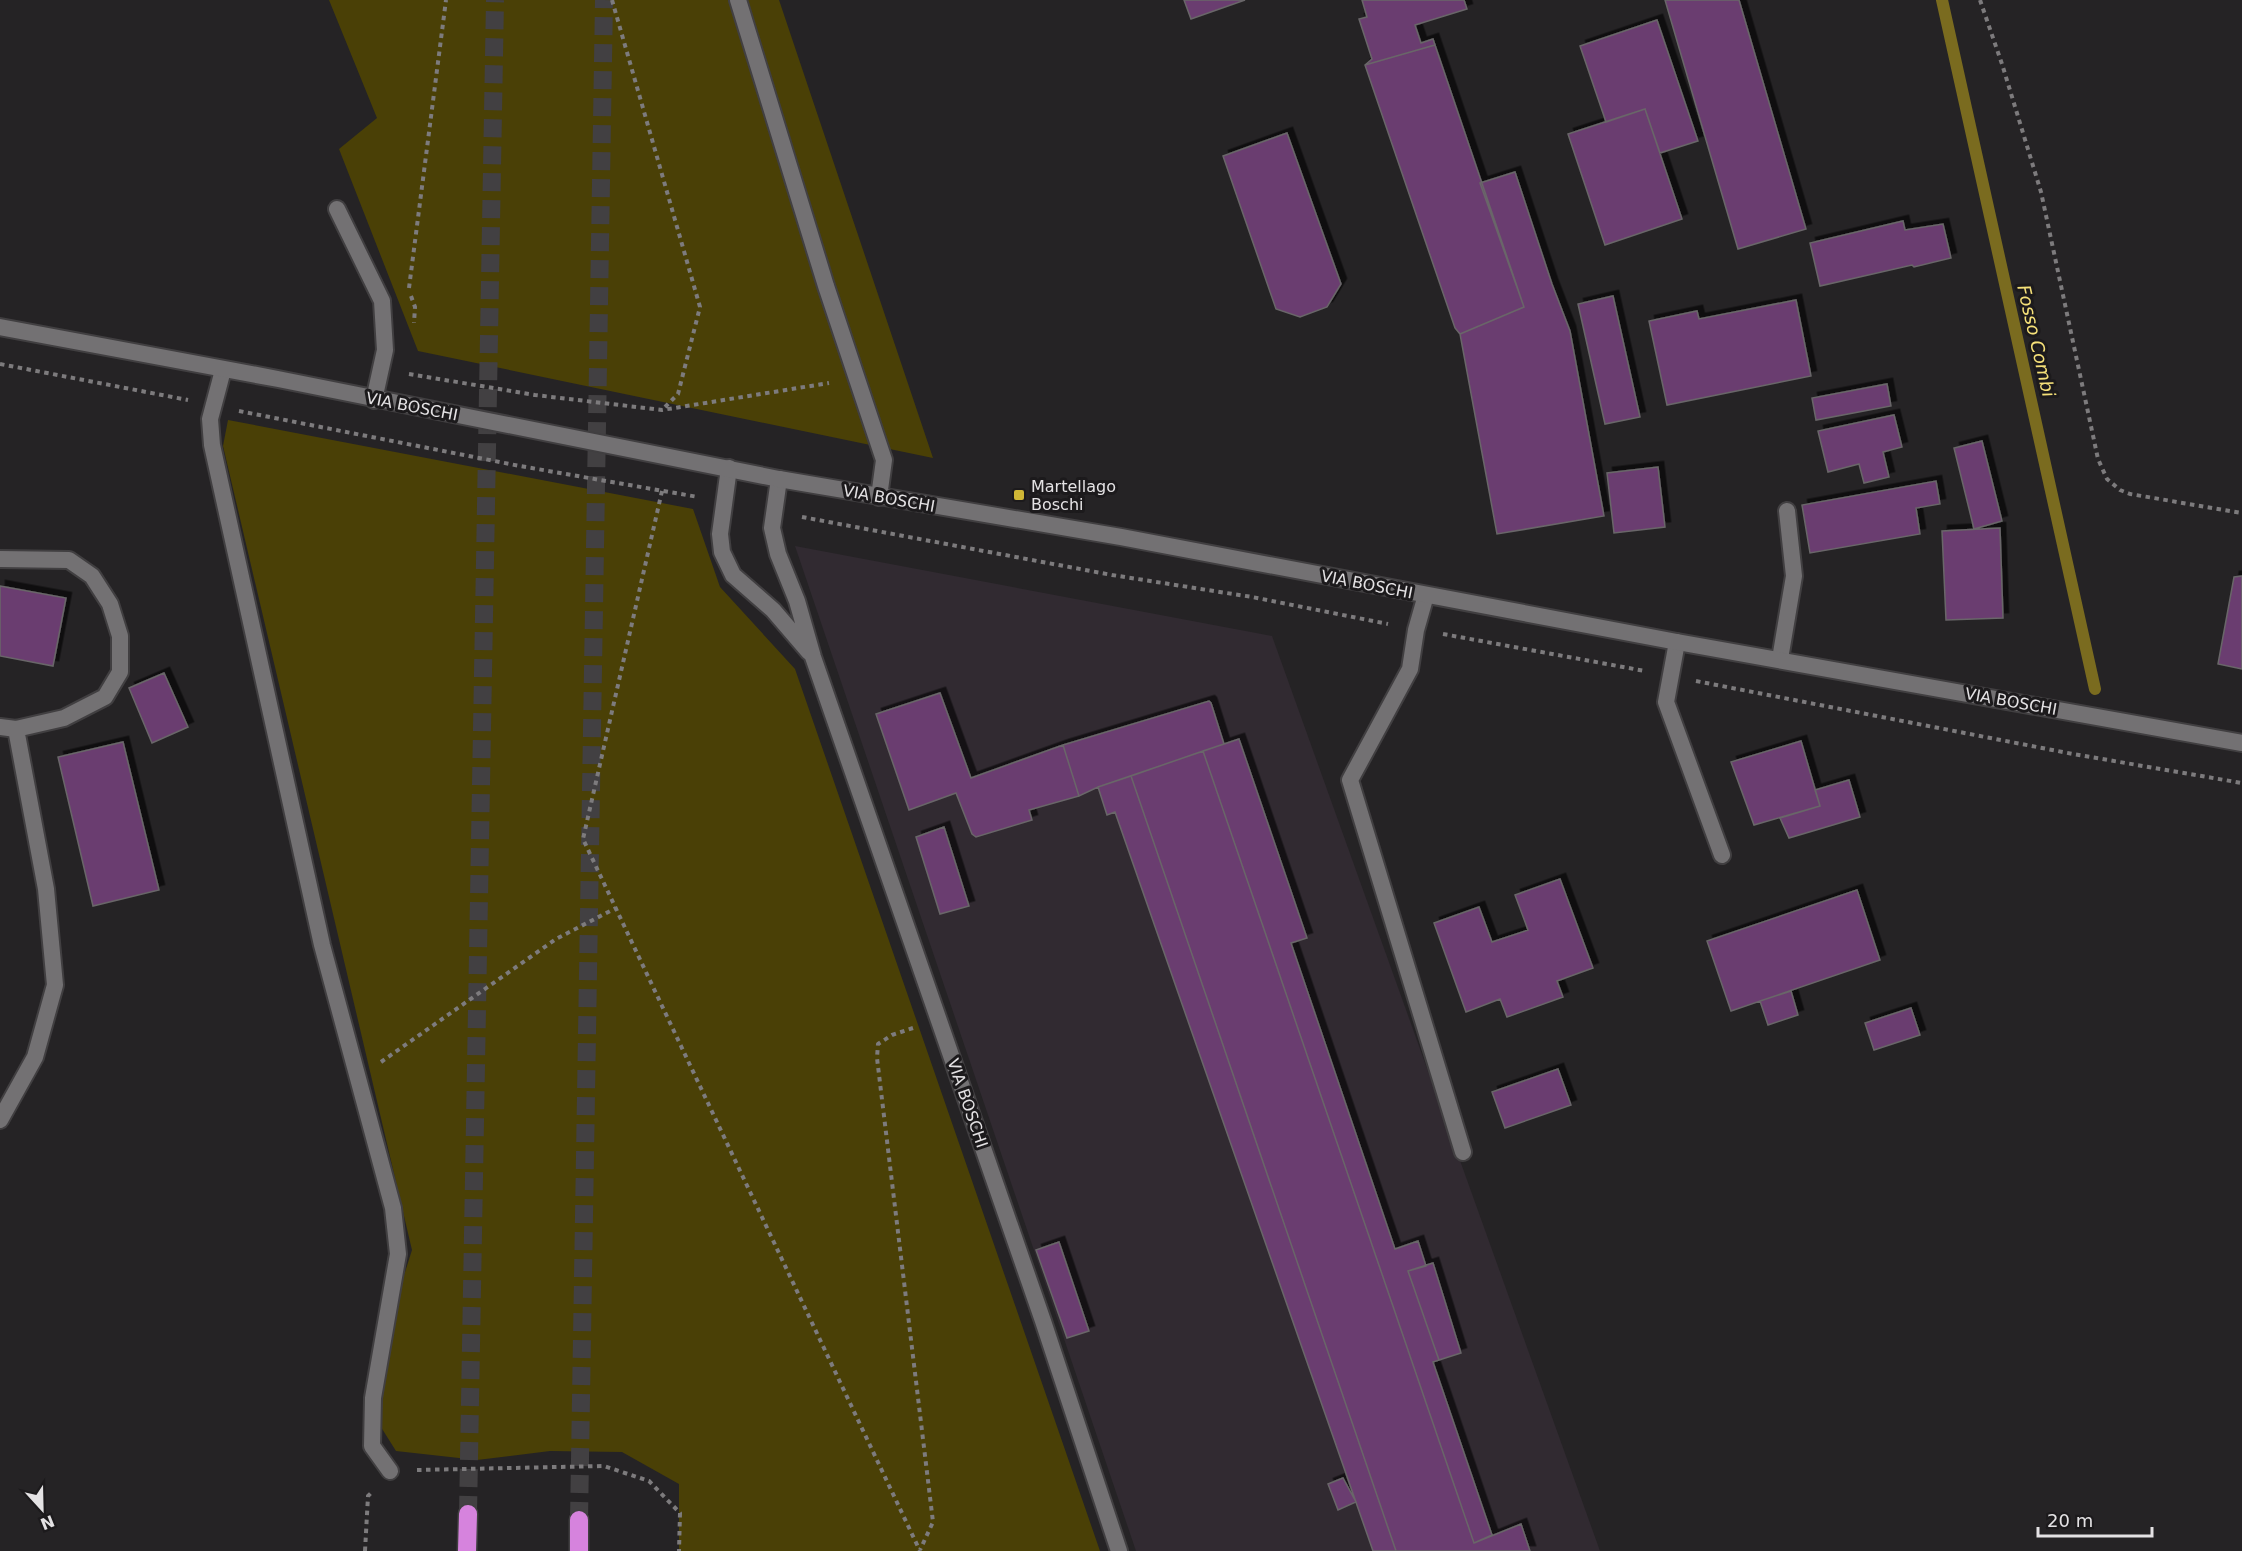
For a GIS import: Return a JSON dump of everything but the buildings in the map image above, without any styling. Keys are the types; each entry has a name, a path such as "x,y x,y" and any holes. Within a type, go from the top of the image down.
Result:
{"highway":[{"path":"467,1551 468,1514"},
{"path":"579,1520 579,1551"}],"main road":[{"path":"738,0 856,379 884,460 879,497"},
{"path":"337,209 382,301 385,350 374,400"},
{"name":"VIA BOSCHI","path":"0,327 334,390 374,400 779,479 1122,537 1677,642 2242,743"},
{"path":"223,370 210,419 212,445 322,945 393,1209 398,1254 373,1398 372,1446 390,1471"},
{"path":"729,468 720,534 722,552 733,575 773,610 813,657"},
{"name":"VIA BOSCHI","path":"779,479 772,528 778,554 1043,1321 1119,1551"},
{"path":"1779,659 1794,576 1787,512"},
{"path":"0,559 69,560 92,576 110,604 120,636 120,672 105,697 64,718 8,728 46,889 55,985 35,1058 0,1120"},
{"path":"1426,595 1416,630 1410,669 1350,780 1464,1152"},
{"path":"1677,642 1666,702 1722,855"}],"path":[{"path":"413,329 415,307 408,287 446,0"},
{"path":"612,0 700,307 678,394 662,410"},
{"path":"1980,0 2041,192 2098,459 2103,473 2112,484 2130,494 2242,513"},
{"path":"0,364 191,400"},
{"path":"382,370 535,395 662,410 856,379"},
{"path":"234,410 520,466 674,493"},
{"path":"662,491 584,839 920,1551"},
{"path":"799,516 1112,575 1251,597 2073,754 2242,783"},
{"path":"357,1076 454,1012 556,939 616,908"},
{"path":"920,1551 933,1522 877,1058 878,1044 937,1016"},
{"path":"365,1551 368,1496 390,1471 604,1466 649,1480 680,1513 679,1551"}],"shaded area":[{"path":"329,0 779,0 933,458 418,351 339,149 377,118"},
{"path":"228,420 693,509 720,587 795,669 1100,1551 679,1551 679,1484 622,1452 550,1451 477,1460 396,1451 374,1416 381,1348 412,1250 223,446"},
{"path":"795,546 1272,636 1600,1551 1136,1551"}],"waterway":[{"name":"Fosso Combi","path":"1942,0 2095,689"}],"tunnel":[{"path":"468,1514 495,0"},
{"path":"579,1520 604,0"}],"place":[{"name":"Martellago Boschi","path":"1019,495"}]}
